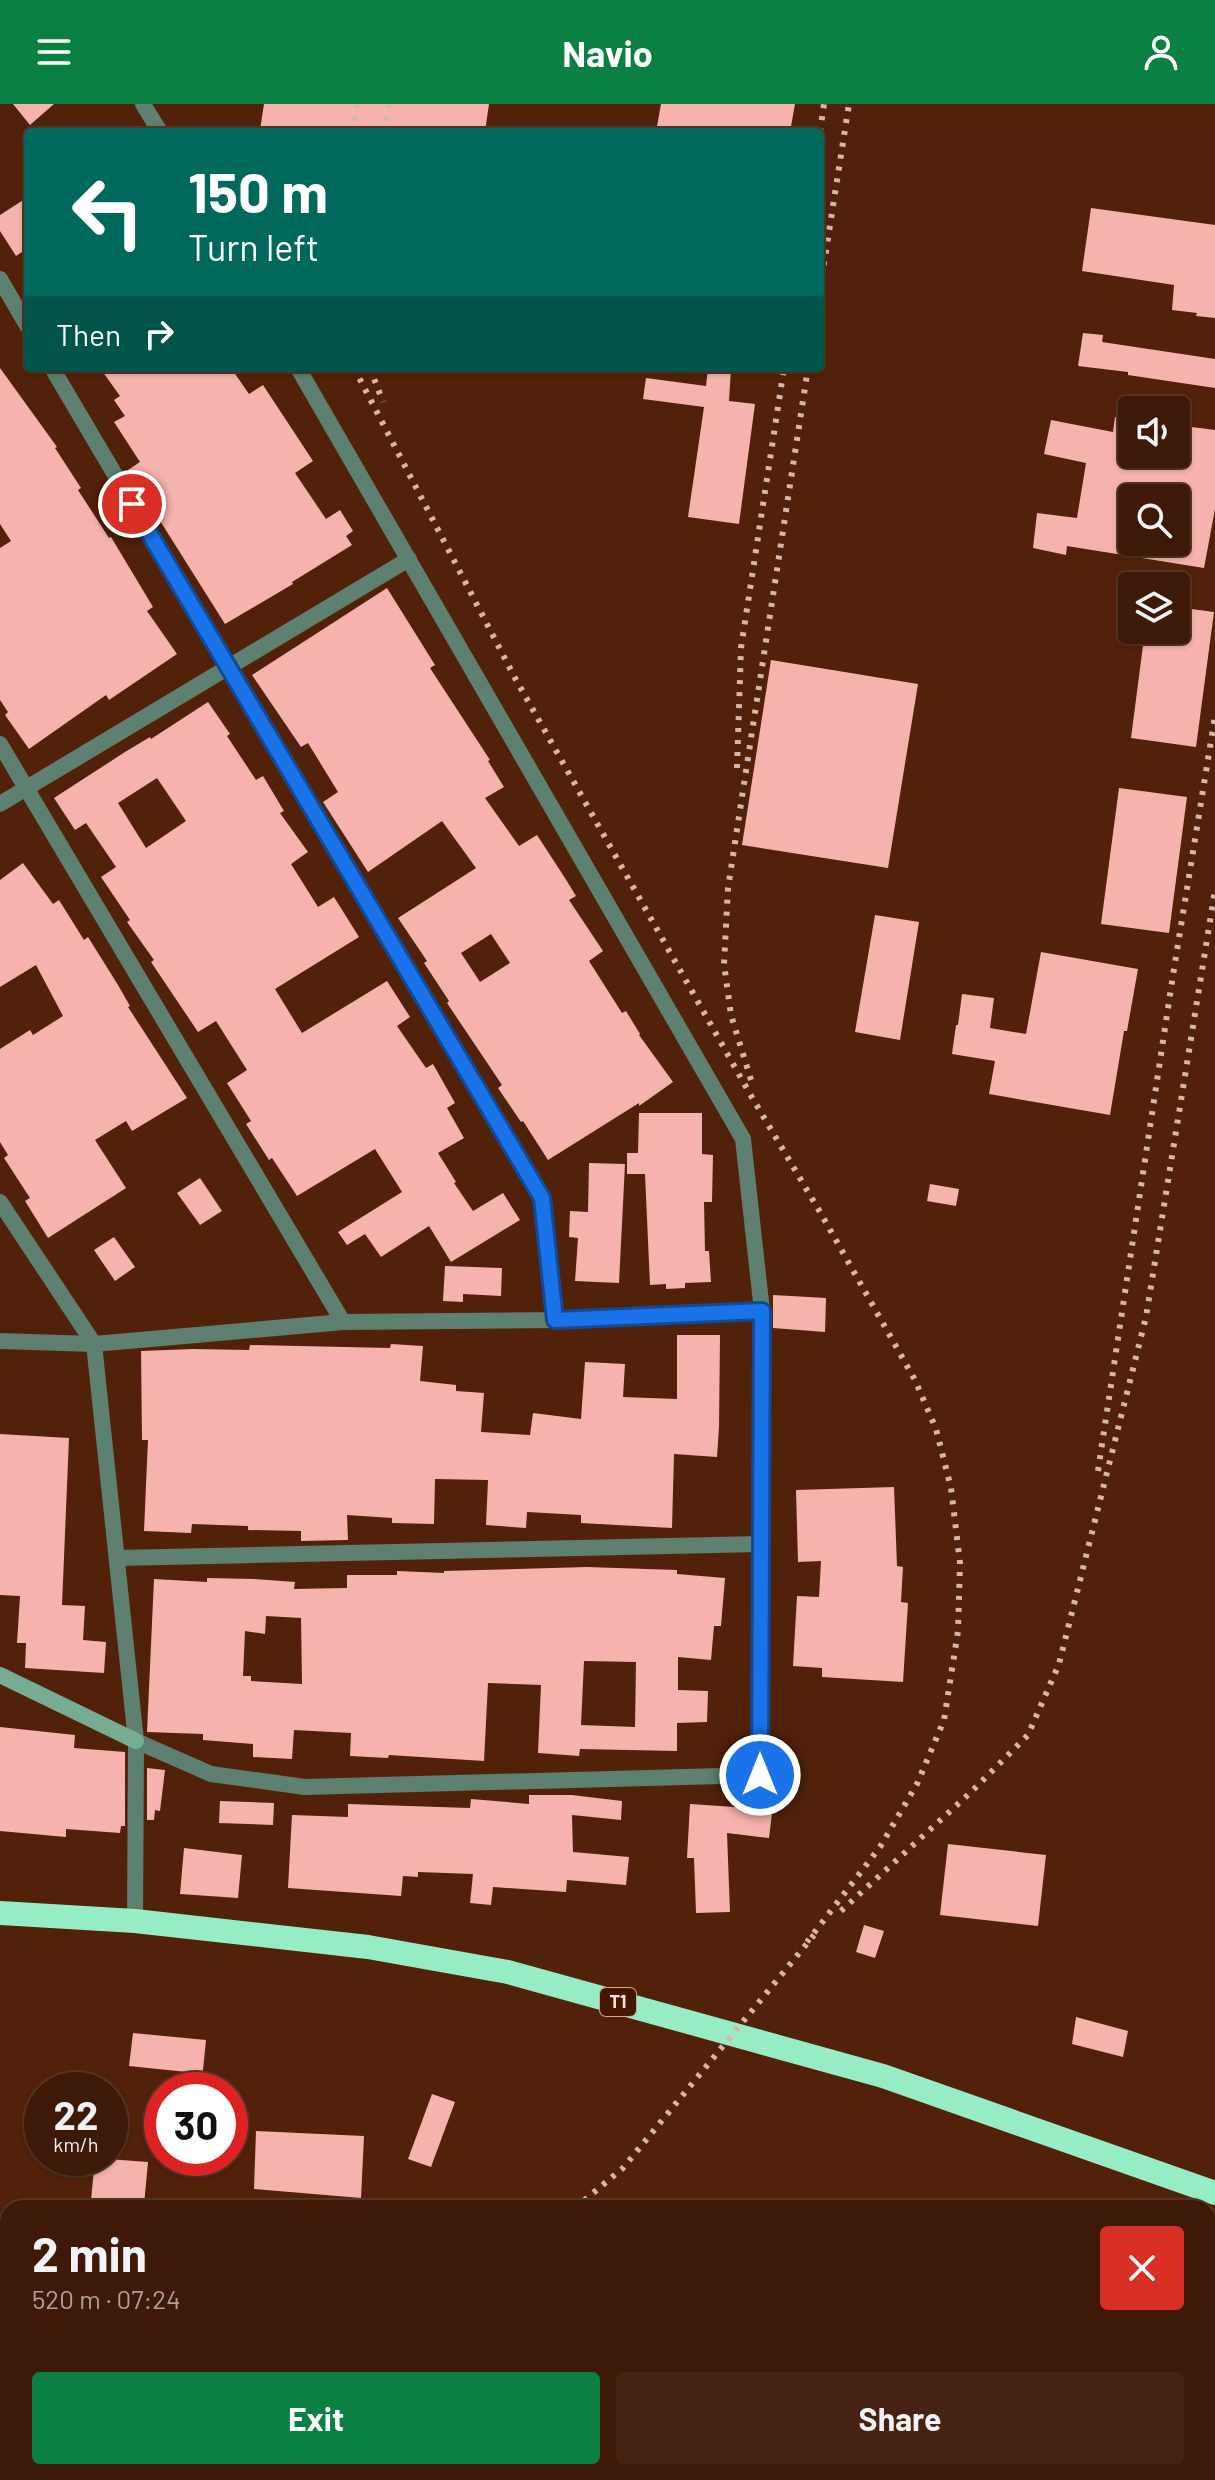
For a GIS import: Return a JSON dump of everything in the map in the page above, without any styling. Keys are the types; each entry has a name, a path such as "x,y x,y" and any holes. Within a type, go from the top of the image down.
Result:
{"highway":[{"name":"T1","path":"0,1913 135,1921 368,1947 508,1972 883,2076 1215,2193"}],"street":[{"path":"143,104 158,128"},
{"path":"0,279 24,320"},
{"path":"54,372 542,1198 555,1320"},
{"path":"0,1675 211,1774 305,1787 760,1775 762,1311 743,1139 300,372"},
{"path":"0,804 409,559"},
{"path":"0,744 343,1322"},
{"path":"0,1202 94,1344 136,1741 135,1921"},
{"path":"0,1341 94,1344 343,1322 555,1320 762,1311"},
{"path":"117,1558 761,1544"}],"building":[{"path":"13,104 54,104 30,125"},
{"path":"264,104 489,104 486,128 260,128"},
{"path":"661,104 795,104 791,128 657,128"},
{"path":"24,200 24,251 16,256 0,231 0,215"},
{"path":"1091,208 1215,225 1215,318 1172,310 1174,285 1082,271"},
{"path":"1083,333 1103,335 1102,342 1215,359 1215,388 1078,366"},
{"path":"0,368 57,447 81,488 78,490 111,537 153,607 147,611 177,654 109,700 106,695 29,749 5,715 8,712 0,700 0,548 11,541 0,524"},
{"path":"103,372 234,372 249,394 263,385 313,461 295,473 326,519 340,510 353,531 346,536 352,545 225,624 128,470 140,462 114,422 125,416 114,400 120,396"},
{"path":"708,372 731,372 729,401 755,404 739,524 688,517 704,407 643,399 646,378 706,386"},
{"path":"1115,417 1118,418 1118,468 1190,468 1190,427 1215,430 1215,509 1204,568 1129,556 1190,556 1190,484 1118,484 1118,554 1067,546 1066,555 1033,548 1037,513 1077,518 1086,463 1044,454 1051,420 1113,432"},
{"path":"387,588 435,665 430,668 504,787 485,798 519,846 537,835 576,896 569,900 603,951 589,961 622,1013 626,1011 639,1035 673,1082 548,1160 498,1088 502,1085 447,1003 449,1001 424,963 427,961 398,918 476,868 442,821 368,872 323,802 338,792 308,743 301,747 252,675","holes":["491,934 510,963 480,982 461,953"]},
{"path":"1190,609 1214,612 1196,747 1131,738 1143,644 1190,644"},
{"path":"771,660 918,684 888,868 742,845"},
{"path":"208,702 256,780 263,776 284,811 280,813 308,852 291,864 318,907 334,897 359,937 275,989 302,1033 387,981 410,1017 397,1026 426,1068 433,1064 455,1103 447,1108 464,1138 438,1153 454,1183 473,1211 503,1193 520,1220 451,1262 429,1226 381,1257 365,1234 347,1245 338,1232 402,1192 375,1149 297,1196 272,1158 269,1160 246,1124 251,1121 227,1083 247,1070 216,1021 198,1032 151,962 154,960 101,877 116,867 86,823 75,830 54,798 125,752","holes":["157,778 186,821 146,848 118,803"]},
{"path":"1119,788 1187,797 1169,933 1101,924"},
{"path":"23,863 53,904 59,900 84,940 88,937 128,1007 187,1098 132,1131 126,1121 95,1140 126,1188 48,1238 25,1201 30,1198 4,1158 8,1155 0,1142 0,1049 30,1030 33,1035 63,1016 36,965 0,987 0,880"},
{"path":"875,915 919,922 900,1040 855,1032"},
{"path":"1041,952 1138,969 1110,1115 989,1094 995,1061 952,1054 962,994 994,998 990,1028 1026,1034"},
{"path":"639,1113 702,1113 702,1154 713,1155 712,1202 704,1202 705,1251 709,1251 711,1282 685,1283 685,1288 666,1289 666,1284 650,1285 645,1174 627,1174 627,1153 638,1153"},
{"path":"589,1163 625,1164 619,1283 575,1281 578,1238 569,1237 570,1211 588,1212"},
{"path":"200,1178 222,1211 200,1225 177,1193"},
{"path":"930,1184 959,1189 956,1206 927,1201"},
{"path":"114,1237 135,1267 115,1281 94,1250"},
{"path":"445,1266 502,1268 501,1296 463,1294 463,1302 443,1301"},
{"path":"773,1295 826,1298 825,1332 773,1328"},
{"path":"677,1335 720,1335 719,1427 717,1457 674,1454 672,1528 581,1523 581,1515 527,1512 526,1528 486,1525 488,1480 435,1479 434,1524 392,1523 392,1518 347,1515 348,1540 301,1541 301,1531 248,1530 248,1526 192,1524 191,1533 144,1531 148,1440 142,1440 141,1351 249,1350 250,1345 423,1346 420,1381 456,1385 456,1391 484,1393 481,1432 530,1435 533,1413 581,1419 585,1362 625,1364 623,1397 677,1399"},
{"path":"0,1434 69,1438 62,1605 85,1606 83,1640 106,1642 104,1673 25,1668 26,1643 17,1643 20,1596 0,1595"},
{"path":"894,1487 897,1566 903,1567 901,1602 908,1603 903,1682 822,1677 822,1668 793,1666 797,1596 819,1597 821,1561 798,1562 796,1490"},
{"path":"587,1567 677,1570 677,1574 725,1578 721,1626 714,1626 711,1660 678,1657 678,1690 708,1691 707,1722 677,1723 677,1751 580,1749 579,1756 538,1753 541,1685 488,1683 484,1761 389,1755 388,1758 350,1756 351,1733 294,1730 292,1759 253,1757 253,1744 203,1740 203,1734 147,1732 154,1579 207,1582 207,1578 254,1579 295,1582 294,1589 347,1588 347,1575","holes":["266,1616 301,1618 302,1684 251,1681 251,1676 243,1676 245,1631 265,1634","584,1661 636,1662 635,1727 581,1725"]},
{"path":"0,1727 75,1735 74,1748 125,1752 125,1826 121,1826 120,1833 66,1829 66,1837 0,1831"},
{"path":"147,1768 165,1770 160,1811 155,1810 154,1820 147,1820"},
{"path":"529,1795 572,1795 622,1801 621,1820 572,1815 573,1852 629,1857 626,1885 567,1880 566,1892 493,1887 491,1905 470,1903 473,1874 418,1872 418,1877 403,1876 401,1896 288,1888 292,1815 348,1817 348,1804 470,1808 471,1799 529,1804"},
{"path":"220,1801 274,1803 273,1825 219,1823"},
{"path":"751,1802 773,1805 769,1838 727,1833 730,1912 696,1913 694,1858 687,1858 690,1804 750,1808"},
{"path":"948,1844 1046,1855 1038,1926 940,1915"},
{"path":"184,1848 242,1855 238,1898 180,1894"},
{"path":"864,1925 884,1931 875,1958 856,1952"},
{"path":"1076,2017 1128,2031 1123,2057 1072,2044"},
{"path":"133,2033 206,2040 203,2072 129,2066"},
{"path":"432,2094 455,2102 431,2167 408,2159"},
{"path":"256,2131 364,2136 361,2198 254,2189"},
{"path":"128,2160 144,2162 144,2176 147,2176 144,2200 91,2200 93,2176 128,2176"}],"railway":[{"path":"354,128 357,104"},
{"path":"385,128 389,104"},
{"path":"821,128 824,104"},
{"path":"824,263 849,104"},
{"path":"356,372 515,678 915,1380 936,1429 951,1488 960,1563 958,1631 944,1720 917,1784 880,1847 807,1942"},
{"path":"372,372 383,402"},
{"path":"737,768 741,648 783,372"},
{"path":"751,1080 731,1015 724,964 728,888 807,372"},
{"path":"1098,1471 1215,716"},
{"path":"841,1911 970,1793 1028,1735 1059,1664 1146,1317 1215,890"},
{"path":"585,2200 623,2168 814,1935"}],"route":[{"path":"132,504 542,1198 555,1320 762,1311 760,1775"}]}
